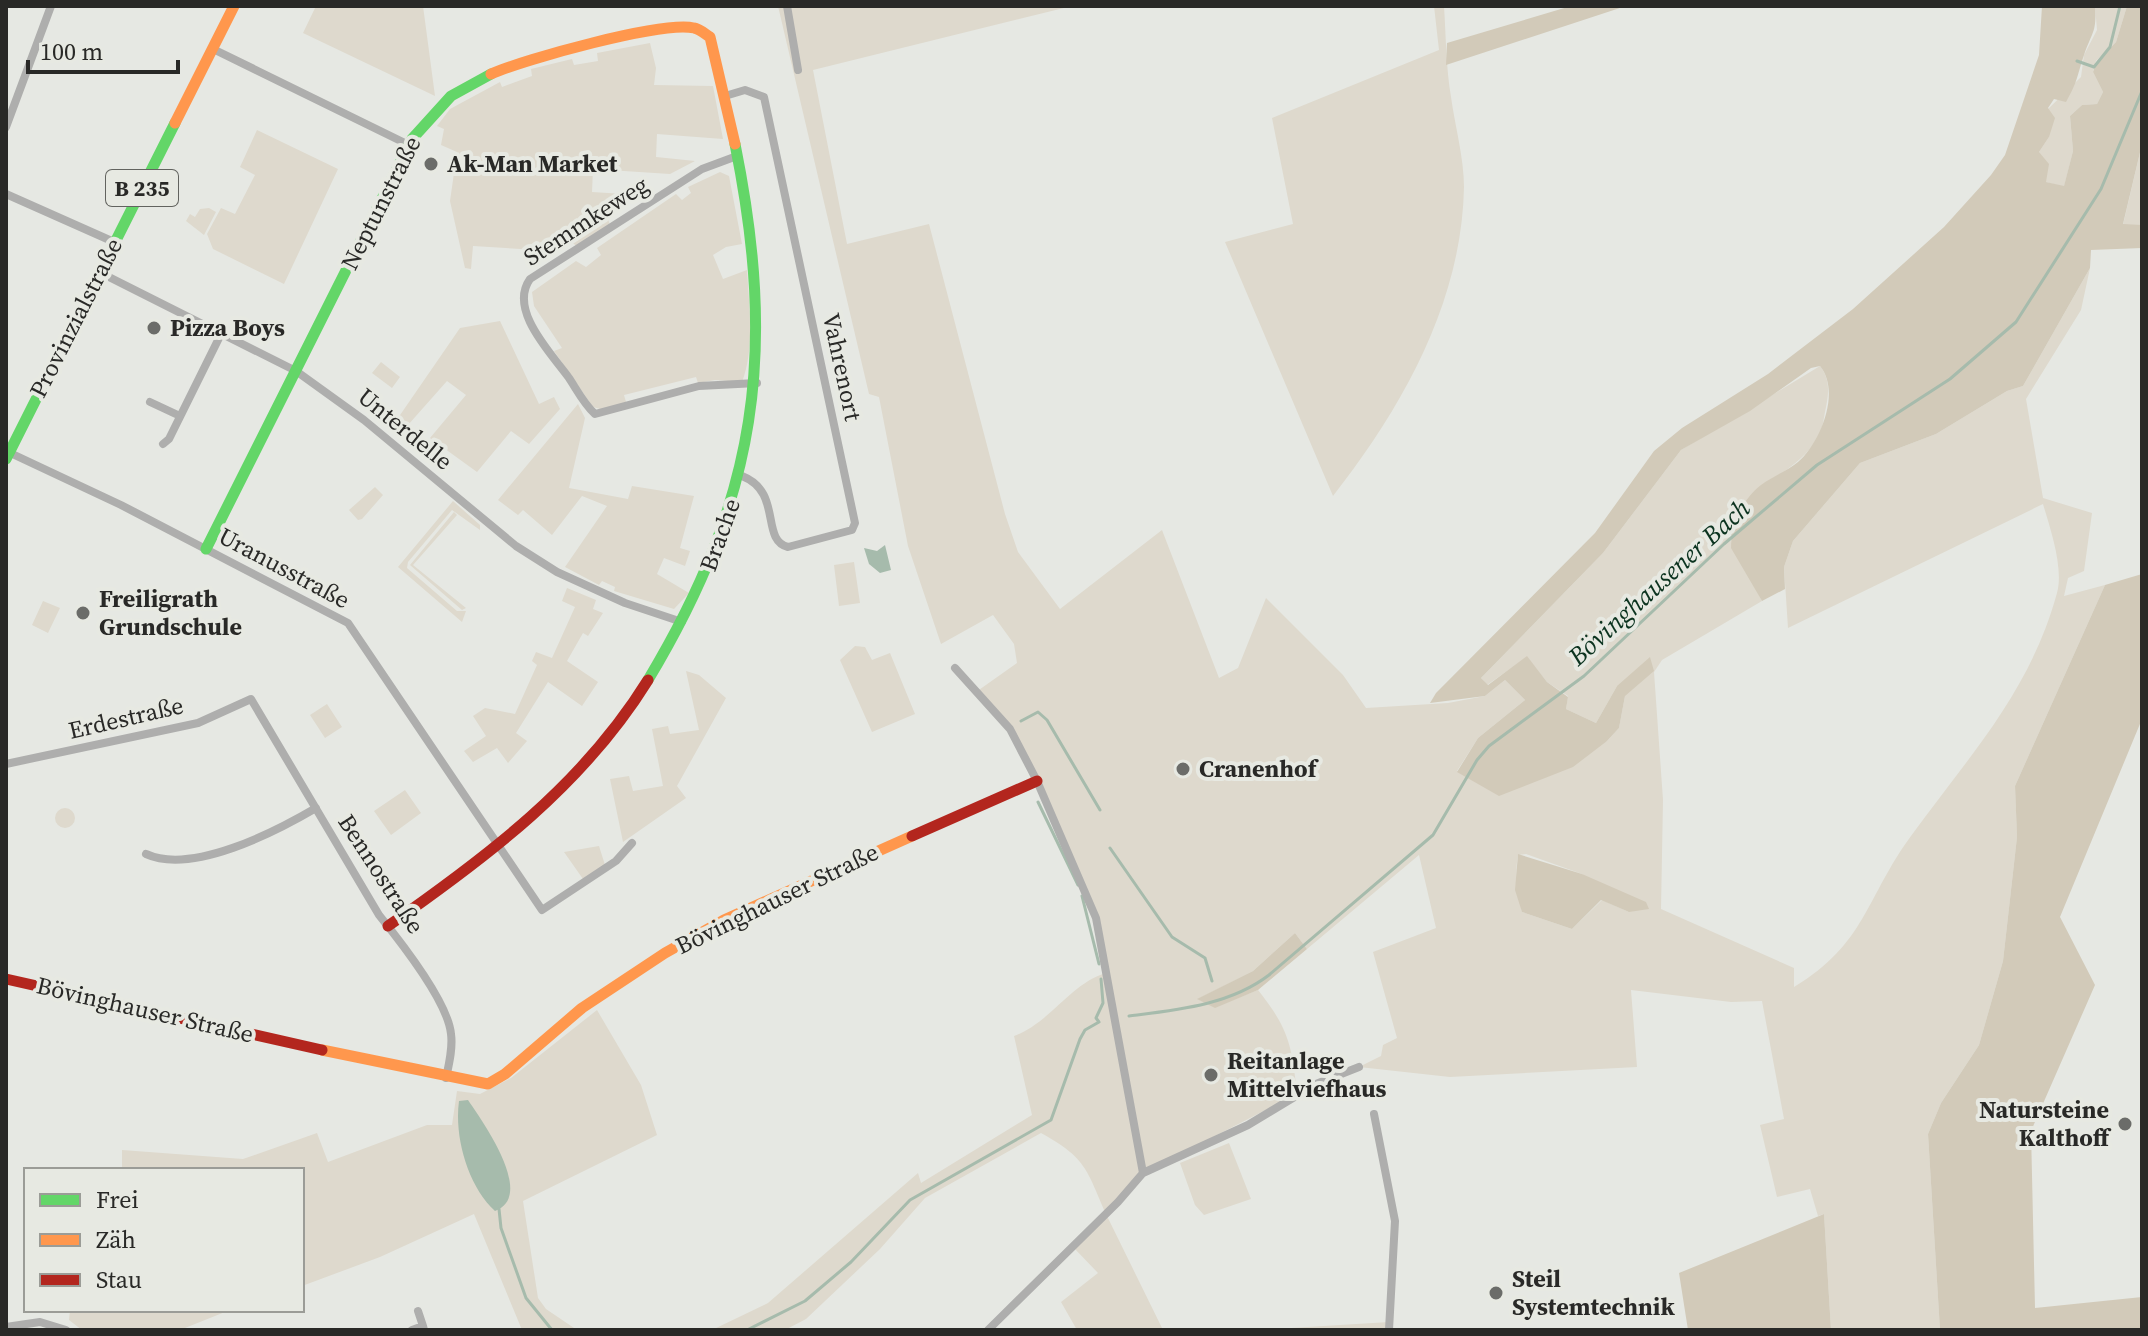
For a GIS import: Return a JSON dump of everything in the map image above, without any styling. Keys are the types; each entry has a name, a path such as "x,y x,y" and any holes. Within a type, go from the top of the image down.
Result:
{"street":[{"path":"6,127 51,6"},
{"name":"Provinzialstraße","path":"7,454 234,6"},
{"path":"787,6 798,70"},
{"name":"Neptunstraße","path":"206,549 409,145 433,111 460,89 534,59 681,27 697,28"},
{"name":"Brache","path":"388,926 496,845 561,791 604,745 649,680 682,622 718,547 742,476 757,383 758,284 725,96 710,37 697,28"},
{"path":"213,49 409,145"},
{"name":"Vahrenort","path":"725,96 745,90 764,97 855,523 846,534 788,547 781,545 776,539 765,493 760,485 742,476"},
{"name":"Stemmkeweg","path":"737,156 702,169 530,279 524,288 524,299 531,324 595,414 699,386 757,383"},
{"path":"6,194 114,242"},
{"name":"Unterdelle","path":"99,272 296,371 364,420 516,546 581,584 682,622"},
{"path":"163,444 221,334"},
{"path":"150,402 180,416"},
{"name":"Uranusstraße","path":"7,454 206,549 348,623 542,910 616,861 632,843"},
{"path":"955,668 1010,729 1037,781 1096,918 1143,1173"},
{"name":"Erdestraße","path":"6,764 198,723 251,699"},
{"name":"Bennostraße","path":"251,699 447,1018 451,1045 446,1078"},
{"name":"Bövinghauser Straße","path":"6,979 446,1078 488,1084 505,1074 582,1008 704,931 817,876 1037,781"},
{"path":"146,854 161,861 235,848 253,843 316,808"},
{"path":"988,1330 1118,1202 1143,1173 1248,1125 1316,1084 1359,1067"},
{"path":"1374,1114 1395,1221 1389,1330"},
{"path":"412,1330 424,1328 418,1311"},
{"path":"6,1327 40,1322 66,1330"}],"shaded area":[{"path":"316,6 423,6 435,96 303,33"},
{"path":"778,6 1072,6 813,70 847,244 929,224 1005,514 1018,552 1060,609 1162,530 1219,678 1238,668 1266,598 1343,675 1366,708 1448,703 1485,696 1505,680 1525,700 1478,738 1457,771 1472,779 1607,741 1619,728 1625,696 1617,686 1596,723 1566,709 1568,696 1547,682 1527,657 1487,685 1481,678 1603,553 1681,450 1820,366 1826,376 1828,391 1818,437 1796,462 1745,503 1727,534 1762,601 1662,660 1654,672 1663,800 1661,909 1794,968 1794,987 1818,971 1851,936 1896,858 1996,722 2031,661 2045,629 2057,593 2059,572 2043,504 1788,628 1784,567 1793,541 1860,463 1936,434 2007,391 2023,386 2090,268 2081,310 2026,399 2043,498 2092,513 2084,571 2068,578 2064,596 2105,585 2015,786 2017,837 2003,961 1979,1045 1941,1103 1928,1134 1940,1330 1831,1330 1824,1214 1818,1216 1810,1189 1777,1197 1760,1125 1784,1119 1762,1001 1731,1002 1631,990 1637,1067 1450,1077 1359,1067 1381,1056 1383,1045 1397,1038 1373,952 1436,928 1419,855 1307,949 1295,933 1253,971 1198,999 1215,1007 1258,990 1283,1027 1293,1063 1297,1094 1143,1173 1106,1214 1094,1185 1076,1157 1041,1133 925,1198 880,1249 806,1319 785,1330 712,1330 768,1303 918,1173 921,1183 1032,1115 1014,1036 1039,1022 1082,985 1106,973 1096,919 1010,729 976,692 1017,663 1014,644 993,615 941,644 908,546 879,397 869,394","holes":["1526,854 1582,874 1629,912 1602,900 1572,929 1522,912 1517,877 1518,855"]},
{"path":"1434,6 1444,6 1449,86 1464,176 1461,230 1440,312 1424,352 1382,427 1333,496 1225,242 1293,224 1272,118 1439,50"},
{"path":"1571,6 1626,6 1446,65 1447,43"},
{"path":"2042,6 2095,6 2095,27 2075,83 2066,102 2054,99 2048,108 2055,118 2049,137 2039,152 2049,164 2046,182 2064,186 2073,151 2070,116 2082,105 2097,104 2103,92 2093,72 2097,61 2116,42 2127,6 2142,6 2142,144 2123,224 2142,225 2142,248 2091,250 2090,268 2023,386 2007,391 1936,434 1860,463 1793,541 1784,567 1785,589 1762,601 1731,548 1732,517 1757,488 1798,462 1814,442 1826,416 1829,389 1826,376 1820,366 1811,368 1750,411 1681,450 1603,553 1481,678 1488,685 1527,656 1547,682 1568,697 1566,709 1596,723 1617,686 1650,657 1654,671 1625,696 1619,728 1573,767 1499,796 1457,772 1478,738 1525,700 1505,680 1485,696 1430,703 1436,693 1595,533 1654,451 1682,428 1768,374 1853,309 1944,227 1991,175 2005,155 2039,55"},
{"path":"2095,6 2127,6 2116,42 2096,61 2093,72 2103,92 2097,104 2082,105 2070,116 2073,151 2064,187 2046,182 2039,152 2049,137 2048,109 2081,77 2084,55 2097,30"},
{"path":"650,43 656,68 654,85 713,86 723,139 657,134 656,157 695,161 670,174 593,169 592,192 640,195 607,216 610,225 578,247 570,241 542,258 538,250 473,246 471,269 465,268 450,201 457,152 441,145 444,129 437,126 450,109 500,82 502,87 532,76 531,69 572,59 574,65 598,61 597,53"},
{"path":"257,130 338,169 284,284 213,249 207,234 221,208 235,214 255,175 240,167"},
{"path":"2142,144 2142,225 2123,225"},
{"path":"720,172 729,176 742,244 726,247 713,255 723,279 747,270 750,341 742,382 715,380 698,383 696,377 624,395 626,402 604,410 593,407 554,351 562,348 534,306 532,292 576,261 586,267 601,255 597,248 676,194 682,200 691,193 688,187"},
{"path":"209,208 216,212 204,235 186,221 190,214 195,217 200,209"},
{"path":"500,321 539,404 554,397 560,409 529,444 511,431 477,472 430,438 466,395 447,381 408,425 398,418 460,328"},
{"path":"381,362 400,377 392,388 372,373"},
{"path":"578,404 585,418 569,488 628,499 632,486 694,496 680,548 690,551 685,566 664,558 657,574 689,593 674,609 614,591 615,587 602,581 599,585 565,567 607,506 582,496 552,535 523,510 518,515 498,500"},
{"path":"375,487 383,495 358,520 349,510"},
{"path":"453,501 480,525 480,530 452,510 408,562 407,568 457,611 466,611 462,622 398,567"},
{"path":"454,512 457,515 413,565 466,608 462,610 410,565"},
{"path":"885,545 891,570 880,573 869,564 864,548 877,551"},
{"path":"854,562 860,603 839,606 834,565"},
{"path":"2142,574 2142,719 2060,917 2095,985 2031,1131 2035,1308 2142,1297 2142,1330 1940,1330 1928,1134 1941,1103 1979,1045 2003,961 2017,837 2015,786 2105,585"},
{"path":"567,588 596,600 593,609 603,613 588,636 583,633 567,661 598,682 582,706 548,682 516,733 527,741 508,763 497,748 473,762 464,751 486,736 473,716 485,708 515,714 537,665 532,661 536,652 552,658 575,607 562,601"},
{"path":"43,601 60,608 48,633 32,625"},
{"path":"855,646 865,647 872,660 890,653 915,714 872,732 840,660"},
{"path":"686,671 699,675 726,698 677,786 686,798 623,842 610,779 629,776 633,791 663,786 652,729 668,726 670,734 699,730"},
{"path":"327,704 342,727 325,738 310,715"},
{"path":"405,790 421,813 391,835 374,811"},
{"path":"65,808 72,811 75,818 72,825 65,828 58,825 55,818 58,811"},
{"path":"599,846 605,865 583,879 564,852"},
{"path":"1518,854 1582,874 1646,902 1649,909 1629,912 1601,900 1572,929 1522,912 1515,890"},
{"path":"1295,933 1307,949 1258,990 1215,1008 1197,999 1253,971"},
{"path":"597,1010 641,1085 657,1135 523,1201 538,1298 546,1309 577,1330 522,1330 474,1214 380,1257 304,1285 304,1168 122,1168 122,1150 243,1159 317,1133 328,1162 427,1125 452,1125 457,1091 480,1094 511,1078"},
{"path":"468,1100 494,1141 508,1175 510,1190 506,1203 495,1211 485,1201 470,1175 461,1145 459,1101"},
{"path":"1229,1143 1251,1199 1204,1215 1195,1205 1180,1163"},
{"path":"1106,1214 1163,1330 1077,1330 1061,1302 1098,1273 1073,1247"},
{"path":"1824,1214 1831,1330 1688,1330 1679,1273"},
{"path":"70,1312 225,1312 180,1330 82,1330 69,1320"},
{"path":"1389,1322 1389,1330 1291,1328"}],"waterway":[{"path":"2077,61 2094,67 2110,47 2120,6"},
{"name":"Bövinghausener Bach","path":"1129,1016 1220,1000 1269,975 1433,835 1477,760 1489,746 1584,676 1724,544 1817,465 1950,379 2016,322 2101,189 2142,91"},
{"path":"1021,721 1038,712 1047,720 1100,810"},
{"path":"1038,802 1078,885"},
{"path":"1110,848 1172,937 1205,958 1212,981"},
{"path":"1082,896 1099,964"},
{"name":"Bövinghausener Bach","path":"747,1330 805,1301 851,1262 910,1200 1051,1120 1080,1039 1085,1030 1099,1022 1096,1018 1103,1003 1101,979"},
{"name":"Bövinghausener Bach","path":"499,1209 501,1228 526,1298 552,1330"}],"traffic: fast":[{"path":"206,549 412,139 451,96 491,74"},
{"path":"6,459 175,123"},
{"path":"648,680 685,613 714,548 735,485 748,421 755,357 755,290 748,219 735,144"}],"traffic: slow":[{"path":"175,123 234,6"},
{"path":"491,74 562,51 625,36 677,27 696,29 710,37 735,144"},
{"path":"322,1050 488,1084 505,1074 582,1008 665,953 724,920 912,836"}],"traffic: jam":[{"path":"388,926 462,873 564,786 622,718 648,680"},
{"path":"912,836 1037,781"},
{"path":"6,979 322,1050"}],"place":[{"name":"Ak-Man Market","path":"431,164"},
{"name":"Pizza Boys","path":"154,328"},
{"name":"Freiligrath Grundschule","path":"83,613"},
{"name":"Cranenhof","path":"1183,769"},
{"name":"Reitanlage Mittelviefhaus","path":"1211,1075"},
{"name":"Natursteine Kalthoff","path":"2125,1124"},
{"name":"Steil Systemtechnik","path":"1496,1293"}]}
